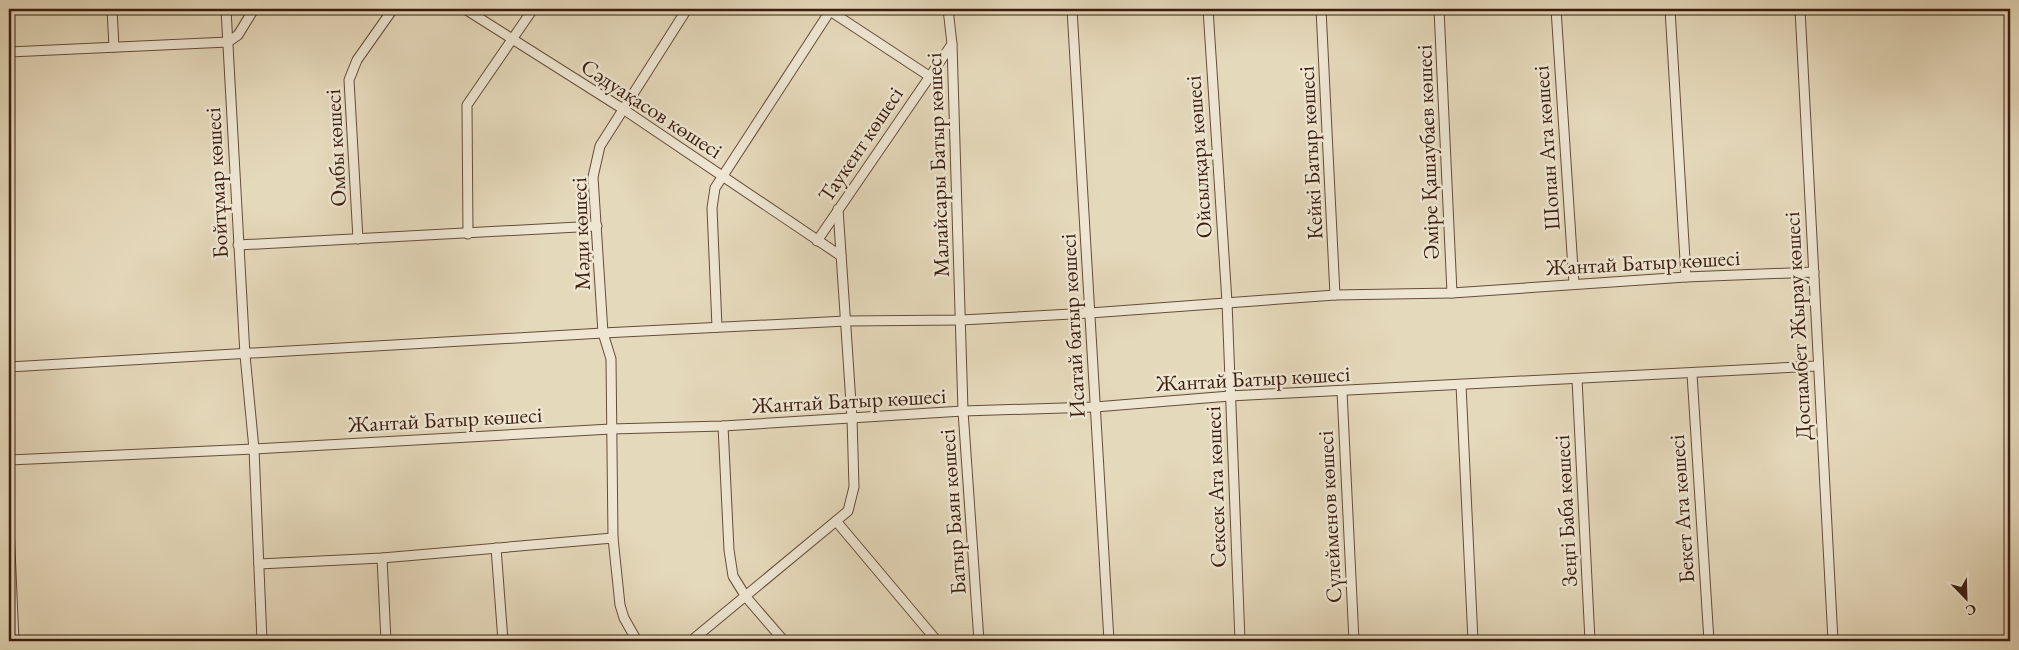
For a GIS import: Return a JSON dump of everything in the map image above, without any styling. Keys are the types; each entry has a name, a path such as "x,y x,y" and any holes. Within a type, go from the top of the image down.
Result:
{"street":[{"path":"112,9 114,47"},
{"name":"Бойтұмар көшесі","path":"226,9 238,245 245,355 254,449 262,641"},
{"path":"9,52 228,42 238,35 254,9"},
{"name":"Омбы көшесі","path":"358,239 349,80 357,60 392,9"},
{"name":"Сәдуақасов көшесі","path":"465,9 623,109 841,256"},
{"path":"468,234 467,105 533,9"},
{"name":"Мәди көшесі","path":"613,538 611,359 603,333 593,177 600,146 687,9"},
{"name":"Малайсары Батыр көшесі","path":"948,9 952,44 961,320"},
{"name":"Исатай батыр көшесі","path":"1072,9 1109,641"},
{"name":"Ойсылқара көшесі","path":"1208,9 1227,302"},
{"name":"Кейкі Батыр көшесі","path":"1321,9 1335,296"},
{"name":"Әміре Қашаубаев көшесі","path":"1440,9 1452,293"},
{"name":"Шопан Ата көшесі","path":"1556,9 1574,284"},
{"path":"1670,9 1686,277"},
{"name":"Доспамбет Жырау көшесі","path":"1800,9 1817,366 1833,641"},
{"path":"717,327 712,208 715,188 828,10 929,76"},
{"name":"Таукент көшесі","path":"817,241 952,44"},
{"path":"691,641 848,511 854,487 852,418 838,209"},
{"path":"238,245 597,226"},
{"name":"Жантай Батыр көшесі","path":"9,367 717,327 846,321 961,320 1090,313 1227,302 1335,296 1452,293 1686,277 1814,272"},
{"name":"Сексек Ата көшесі","path":"1227,302 1240,641"},
{"name":"Батыр Баян көшесі","path":"961,320 963,411 980,641"},
{"name":"Жантай Батыр көшесі","path":"9,460 254,449 611,429 723,426 963,411 1095,407 1230,396 1692,374 1817,366"},
{"name":"Бекет Ата көшесі","path":"1692,374 1709,641"},
{"name":"Зеңгі Баба көшесі","path":"1577,379 1590,641"},
{"path":"1461,385 1473,641"},
{"name":"Сүлейменов көшесі","path":"1342,391 1354,641"},
{"path":"723,426 730,559 733,576 746,597 784,641"},
{"path":"836,521 937,641"},
{"path":"9,526 14,641"},
{"path":"259,564 382,558 613,538 620,605 624,618 637,641"},
{"path":"496,548 504,641"},
{"path":"382,558 386,641"},
{"path":"1100,641 1109,641"}]}
